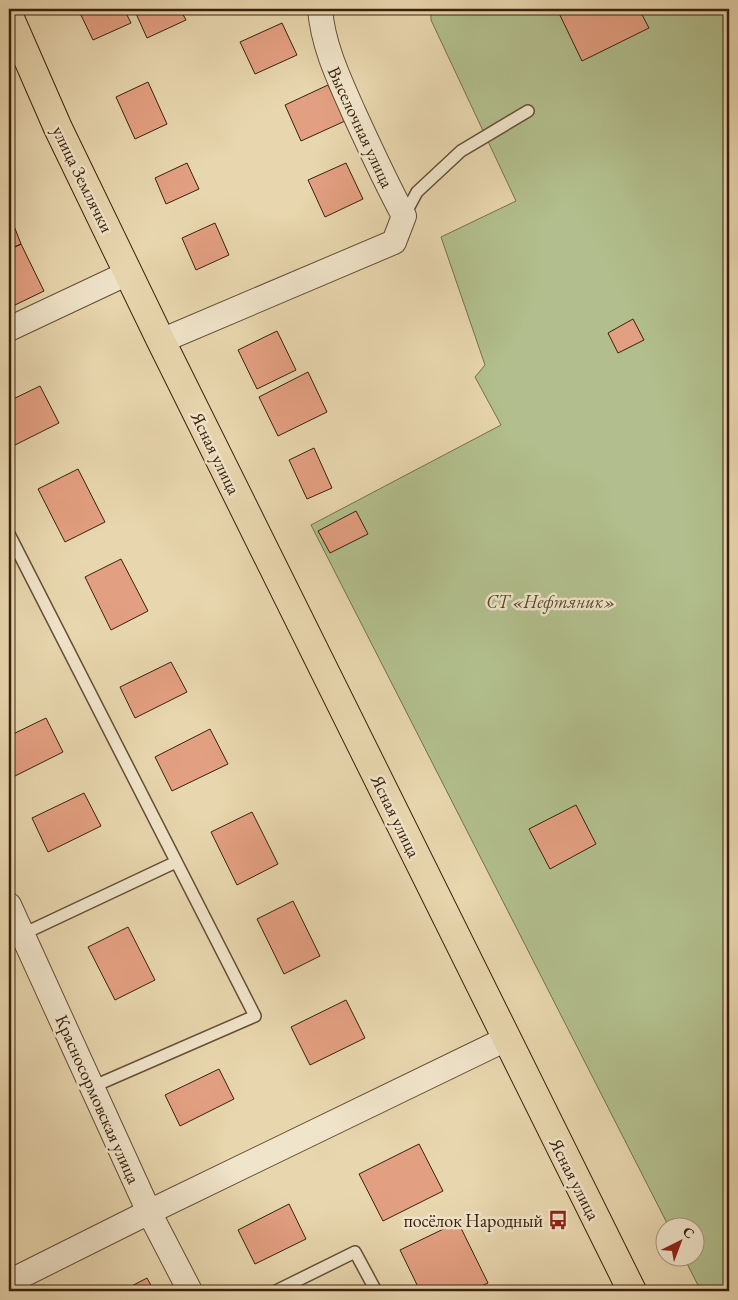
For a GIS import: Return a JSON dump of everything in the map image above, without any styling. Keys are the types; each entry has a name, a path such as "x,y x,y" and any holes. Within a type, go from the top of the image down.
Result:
{"main road":[{"name":"улица Землячки","path":"9,16 58,128 161,341"},
{"name":"Ясная улица","path":"161,341 632,1291"}],"street":[{"name":"Выселочная улица","path":"320,9 330,60 382,175 404,216"},
{"path":"161,341 394,242 404,216"},
{"path":"9,329 128,273"},
{"name":"Красносормовская улица","path":"9,905 149,1212 190,1291"},
{"path":"9,1282 506,1039"}],"lane":[{"path":"404,216 417,192 461,150 528,111"},
{"path":"9,534 255,1016 92,1087"},
{"path":"23,934 176,862"},
{"path":"276,1291 356,1252 376,1291"}],"green space":[{"name":"СТ «Нефтяник»","path":"431,9 729,9 729,1291 701,1291 689,1268 706,1268 706,1218 664,1218 311,525 501,425 475,377 485,365 441,237 516,201 431,20"}],"building":[{"path":"78,9 124,9 131,23 93,40"},
{"path":"134,9 180,9 186,20 147,38"},
{"path":"557,9 639,9 649,28 582,61"},
{"path":"282,23 297,55 255,74 240,42"},
{"path":"148,82 167,124 135,139 116,97"},
{"path":"328,85 345,121 301,141 285,105"},
{"path":"187,163 199,189 166,204 155,178"},
{"path":"346,163 363,199 325,217 308,180"},
{"path":"9,213 21,244 9,249"},
{"path":"215,223 229,255 196,270 182,238"},
{"path":"21,244 44,291 15,305 9,292 9,250"},
{"path":"633,319 644,340 618,353 608,333"},
{"path":"277,331 296,370 257,389 238,350"},
{"path":"308,372 327,412 278,436 259,397"},
{"path":"40,386 59,423 9,448 9,401"},
{"path":"314,448 332,488 307,499 289,460"},
{"path":"78,469 105,522 65,542 38,489"},
{"path":"356,511 368,534 330,553 318,531"},
{"path":"121,559 148,611 111,630 85,577"},
{"path":"171,662 187,692 135,718 120,687"},
{"path":"46,718 63,752 13,777 9,769 9,736"},
{"path":"210,729 228,764 172,791 155,757"},
{"path":"84,793 101,826 48,852 32,818"},
{"path":"576,805 596,844 550,869 529,829"},
{"path":"252,812 278,864 237,885 211,832"},
{"path":"293,901 320,956 284,974 257,919"},
{"path":"128,927 155,980 115,1000 88,947"},
{"path":"346,1000 365,1038 310,1065 291,1027"},
{"path":"219,1069 234,1099 180,1126 165,1095"},
{"path":"419,1144 443,1191 383,1221 359,1174"},
{"path":"289,1204 306,1239 255,1264 238,1230"},
{"path":"458,1222 488,1283 471,1291 420,1291 400,1250"},
{"path":"147,1278 154,1291 122,1291"}],"place":[{"name":"посёлок Народный","path":"558,1220"}]}
